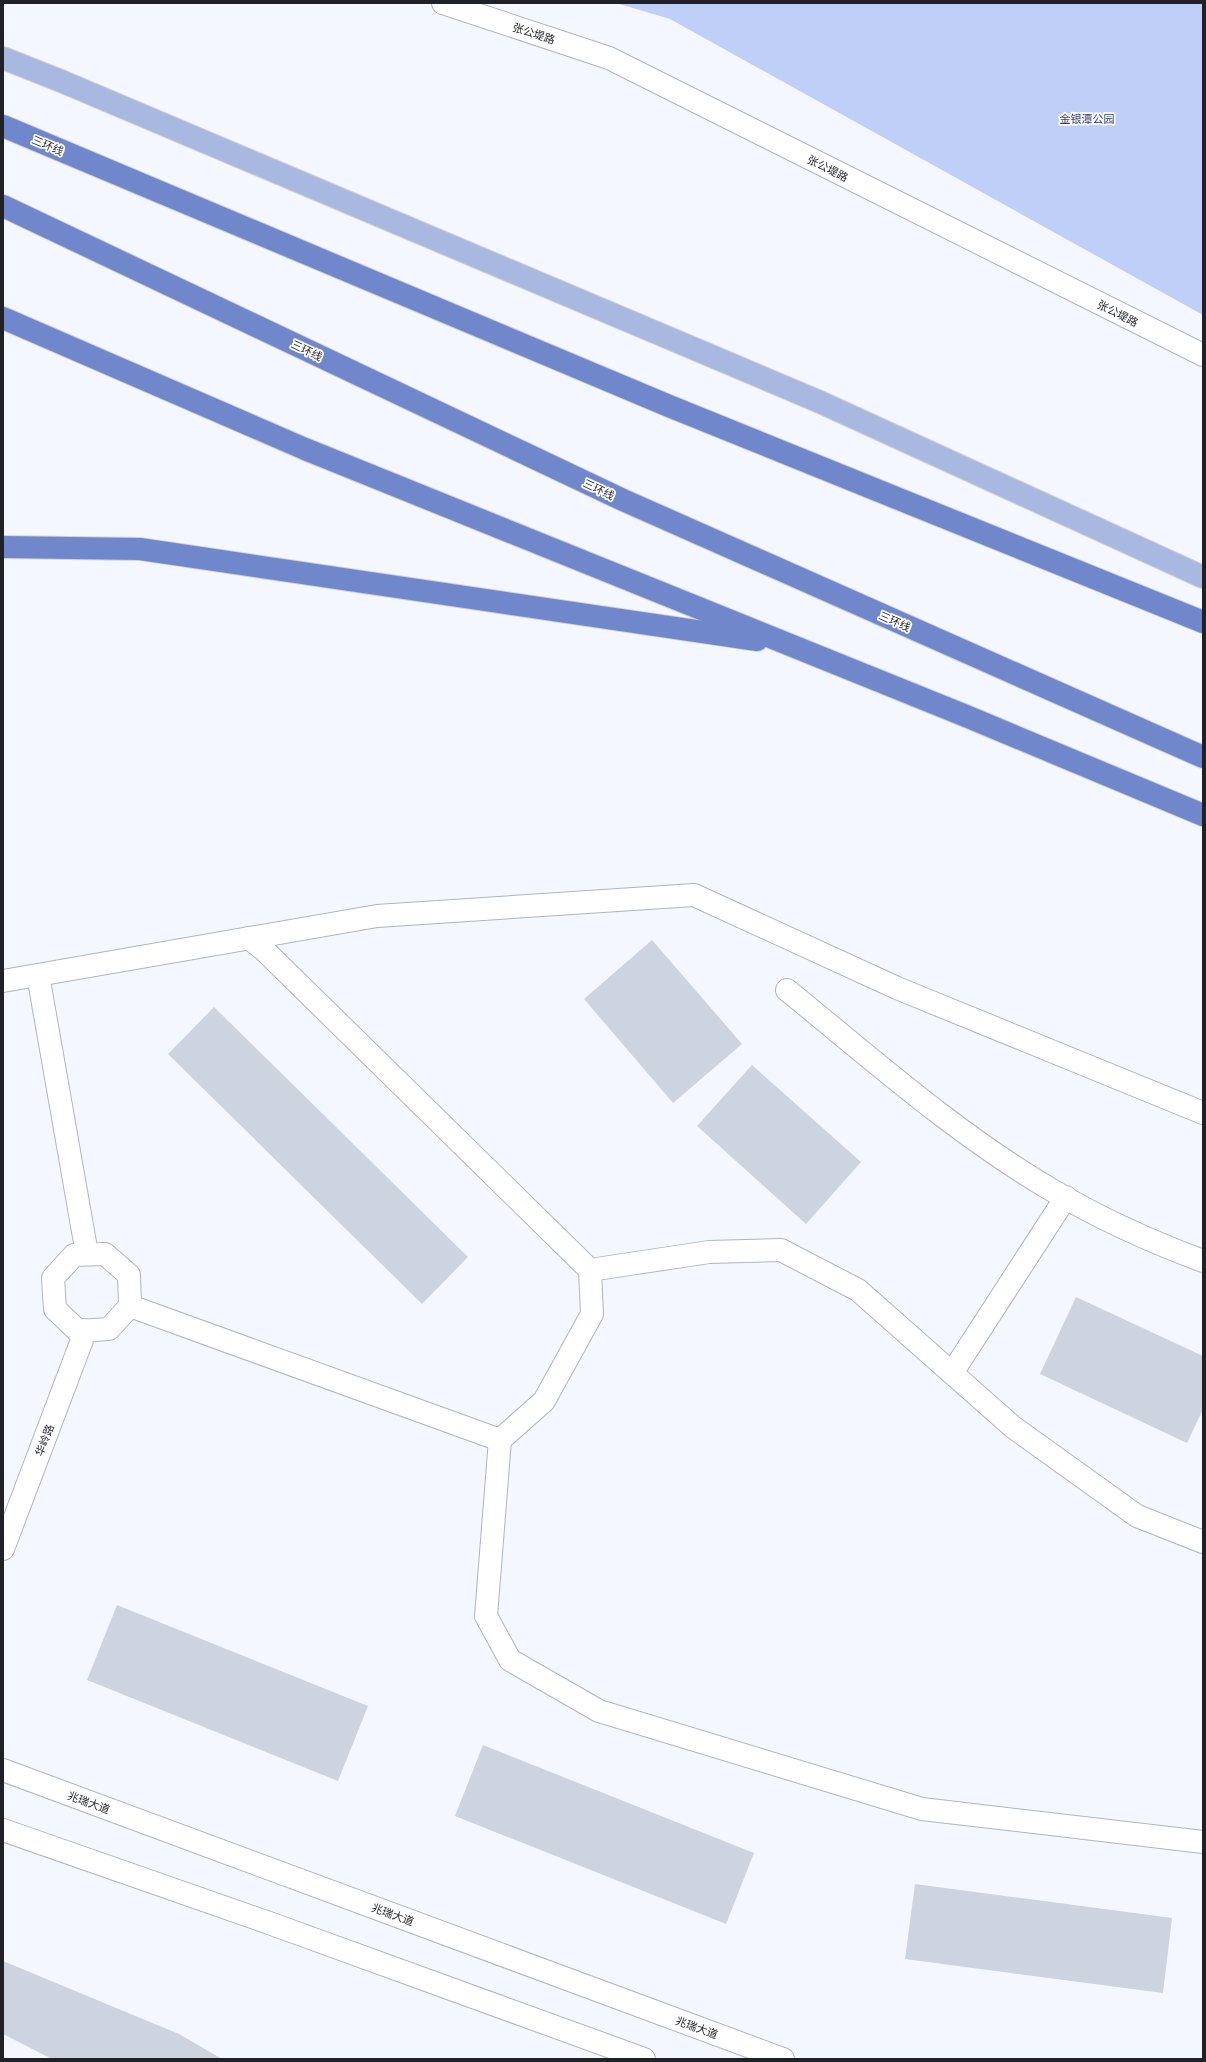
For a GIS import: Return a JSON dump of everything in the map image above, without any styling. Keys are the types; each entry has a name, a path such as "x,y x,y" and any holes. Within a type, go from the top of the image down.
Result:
{"highway":[{"name":"三环线","path":"3,126 669,406 1203,622"},
{"name":"三环线","path":"3,206 623,500 1203,757"},
{"path":"3,318 305,449 792,645 1203,815"},
{"path":"3,547 140,549 792,645"}],"main road":[{"path":"3,58 69,84 820,402 1203,578"}],"street":[{"name":"张公堤路","path":"443,3 609,58 1203,356"},
{"path":"3,981 377,916 694,895 898,988 1203,1113"},
{"path":"249,938 264,950 590,1270 592,1314 544,1401 500,1440 486,1616 510,1660 599,1711 922,1809 1203,1842"},
{"path":"38,975 87,1254"},
{"path":"787,990 952,1124 1050,1189 1153,1242 1203,1261"},
{"path":"952,1373 1066,1197"},
{"path":"590,1270 710,1252 781,1250 858,1290 1013,1427 1137,1516 1203,1542"},
{"path":"105,1254 129,1275 130,1306 109,1329 78,1331 55,1309 53,1278 74,1255 105,1254"},
{"path":"130,1306 500,1440"},
{"name":"华岭路","path":"3,1549 82,1340 84,1330"},
{"name":"兆瑞大道","path":"3,1770 783,2059"},
{"path":"3,1830 272,1924 644,2059"}],"green space":[{"name":"金银潭公园","path":"616,3 1203,3 1203,315 670,19"}],"building":[{"path":"652,940 742,1044 673,1103 584,999"},
{"path":"214,1007 468,1257 422,1304 168,1054"},
{"path":"752,1065 861,1162 806,1224 697,1126"},
{"path":"1076,1297 1203,1356 1203,1409 1187,1443 1040,1374"},
{"path":"117,1605 368,1706 338,1781 87,1680"},
{"path":"483,1745 754,1853 726,1924 455,1816"},
{"path":"915,1884 1172,1918 1163,1993 905,1959"},
{"path":"3,1961 179,2034 222,2059 52,2059 3,2034"}]}
